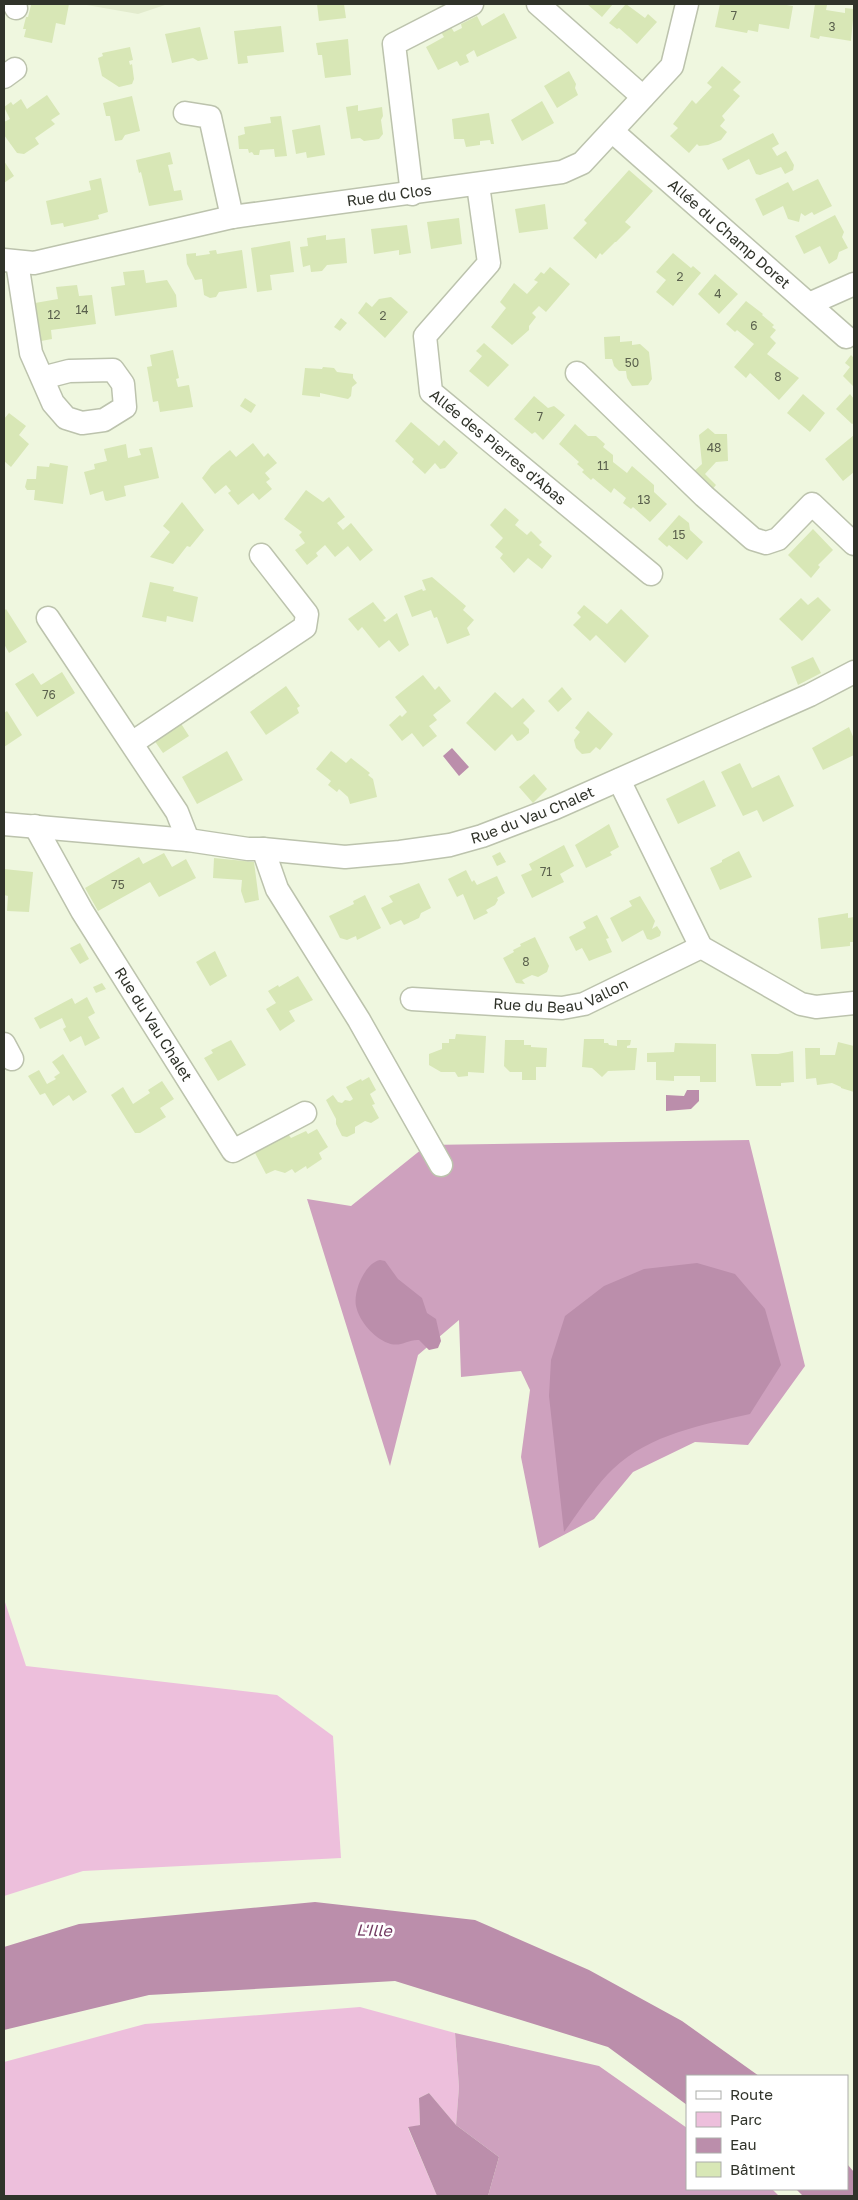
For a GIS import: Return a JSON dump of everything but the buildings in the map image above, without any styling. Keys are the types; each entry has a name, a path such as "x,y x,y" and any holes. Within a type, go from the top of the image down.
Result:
{"street":[{"path":"412,194 394,44 472,4"},
{"path":"538,4 644,98"},
{"name":"Rue du Clos","path":"10,261 34,263 232,217 412,194 562,172 582,163 672,66 687,4"},
{"path":"185,113 210,117 232,217"},
{"name":"Allée du Champ Doret","path":"612,131 846,338"},
{"name":"Allée des Pierres d'Abas","path":"478,184 489,264 425,336 431,392 651,574"},
{"path":"10,261 31,353 42,378"},
{"path":"809,304 854,284"},
{"path":"577,373 704,496 754,540 766,543 778,539 812,504 854,544"},
{"path":"132,743 305,627 307,614 261,556"},
{"path":"48,618 177,812 188,840"},
{"name":"Rue du Vau Chalet","path":"4,824 188,840 238,848 263,848 345,856 400,852 450,845 482,836 555,808 810,695 854,672"},
{"path":"620,780 701,947 801,1004 816,1007 854,1003"},
{"name":"Rue du Vau Chalet","path":"35,826 82,911 233,1151 305,1113"},
{"path":"263,848 277,889 359,1020 441,1165"},
{"name":"Rue du Beau Vallon","path":"412,999 562,1008 584,1004 701,947"}],"shaded area":[{"path":"81,4 168,4 138,14"},
{"path":"749,1140 805,1366 748,1445 695,1442 633,1472 594,1519 539,1548 521,1457 530,1390 521,1371 461,1377 459,1320 418,1355 390,1466 307,1199 351,1206 427,1145"},
{"path":"455,2033 599,2066 686,2127 686,2190 773,2190 779,2196 488,2196 499,2157 456,2125 459,2087"}],"green space":[{"path":"4,1599 26,1666 277,1695 333,1736 341,1858 83,1871 4,1896"},
{"path":"360,2007 455,2033 459,2087 456,2125 429,2093 419,2098 420,2125 408,2128 437,2196 4,2196 4,2062 145,2024"}],"water":[{"path":"452,748 469,767 459,776 443,756"},
{"path":"687,1090 699,1090 699,1101 691,1109 666,1111 666,1095 684,1096"},
{"path":"380,1260 385,1261 398,1279 422,1298 427,1313 436,1319 441,1341 438,1348 429,1350 419,1340 396,1345 388,1343 373,1333 360,1317 356,1306 358,1286 361,1278 370,1266"},
{"path":"697,1263 735,1274 765,1309 781,1365 750,1414 677,1432 643,1447 628,1457 600,1483 564,1532 549,1396 551,1360 565,1316 604,1286 644,1269"},
{"name":"L'Ille","path":"315,1902 475,1920 589,1970 682,2021 758,2075 686,2075 686,2104 608,2047 395,1981 149,1995 4,2030 4,1947 79,1924"},
{"path":"429,2093 456,2125 499,2157 488,2196 437,2196 408,2127 420,2125 419,2098"},
{"path":"848,2165 854,2172 854,2196 803,2196 797,2190 848,2190"}]}
